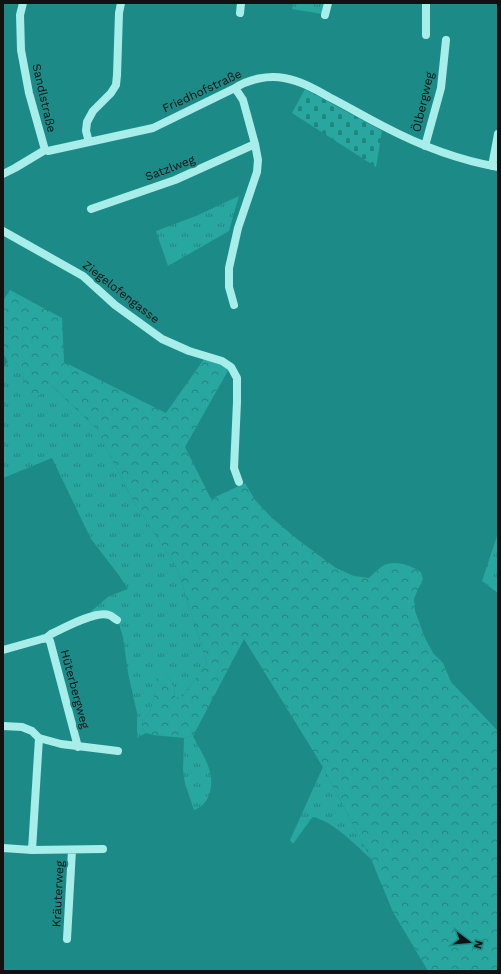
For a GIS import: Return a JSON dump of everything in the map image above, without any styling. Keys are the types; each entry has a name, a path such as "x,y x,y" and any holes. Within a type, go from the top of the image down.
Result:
{"street":[{"name":"Sandlstraße","path":"3,174 45,150 30,93 21,50 20,15 23,3"},
{"path":"89,142 86,131 87,122 93,111 111,93 116,85 118,75 119,13 121,3"},
{"path":"240,13 241,3"},
{"path":"325,15 328,3"},
{"path":"426,3 426,35"},
{"name":"Ölbergweg","path":"425,146 441,88 446,40"},
{"name":"Friedhofstraße","path":"45,150 48,151 153,128 241,84 266,77 284,78 307,85 425,146 495,167"},
{"path":"234,305 229,287 229,268 238,228 257,172 258,160 255,144 242,100 235,88"},
{"path":"495,167 498,134"},
{"name":"Satzlweg","path":"91,209 174,180 255,144"},
{"name":"Ziegelofengasse","path":"3,231 83,276 115,306 162,339 189,351 222,361 231,367 237,378 234,468 239,482"},
{"name":"Hüterbergweg","path":"3,650 46,638 51,634 90,616 105,614 117,620"},
{"name":"Hüterbergweg","path":"46,638 50,641 78,747"},
{"name":"Hüterbergweg","path":"3,726 22,727 32,731 39,738 61,744 118,751"},
{"path":"32,850 39,738"},
{"path":"3,848 32,850 103,849"},
{"name":"Kräuterweg","path":"67,939 72,850"}],"green space":[{"path":"293,3 324,3 322,14 292,9"},
{"path":"305,89 382,131 376,167 292,113"},
{"path":"239,196 229,231 168,266 156,231 196,216"},
{"path":"10,290 62,318 64,362 166,413 204,359 221,364 229,369 185,447 211,499 245,483 255,500 271,517 297,539 336,568 354,576 369,578 383,566 391,563 405,565 421,572 423,580 414,599 415,611 425,638 433,653 443,663 451,682 498,731 498,971 428,971 393,912 371,859 323,767 244,639 193,736 184,738 153,735 146,733 142,728 142,722 150,711 155,692 159,687 156,675 160,672 165,673 172,684 175,697 182,697 207,663 177,568 131,497 97,429 52,386 37,396 26,391 23,387 22,371 15,362 8,362 3,353 3,301"},
{"path":"8,362 15,362 22,370 23,387 52,386 97,429 131,497 177,568 207,663 182,697 175,697 172,684 165,673 157,681 160,687 155,692 150,711 142,722 142,728 146,733 137,738 137,713 128,673 123,637 117,617 110,612 100,610 88,614 109,596 128,589 91,539 52,458 3,478 3,368"},
{"path":"498,533 498,593 482,581"},
{"path":"193,736 210,771 211,779 211,787 208,798 201,806 194,810 185,784 183,769 184,738"},
{"path":"323,767 371,859 340,831 315,817 311,819 293,844 290,840"}]}
